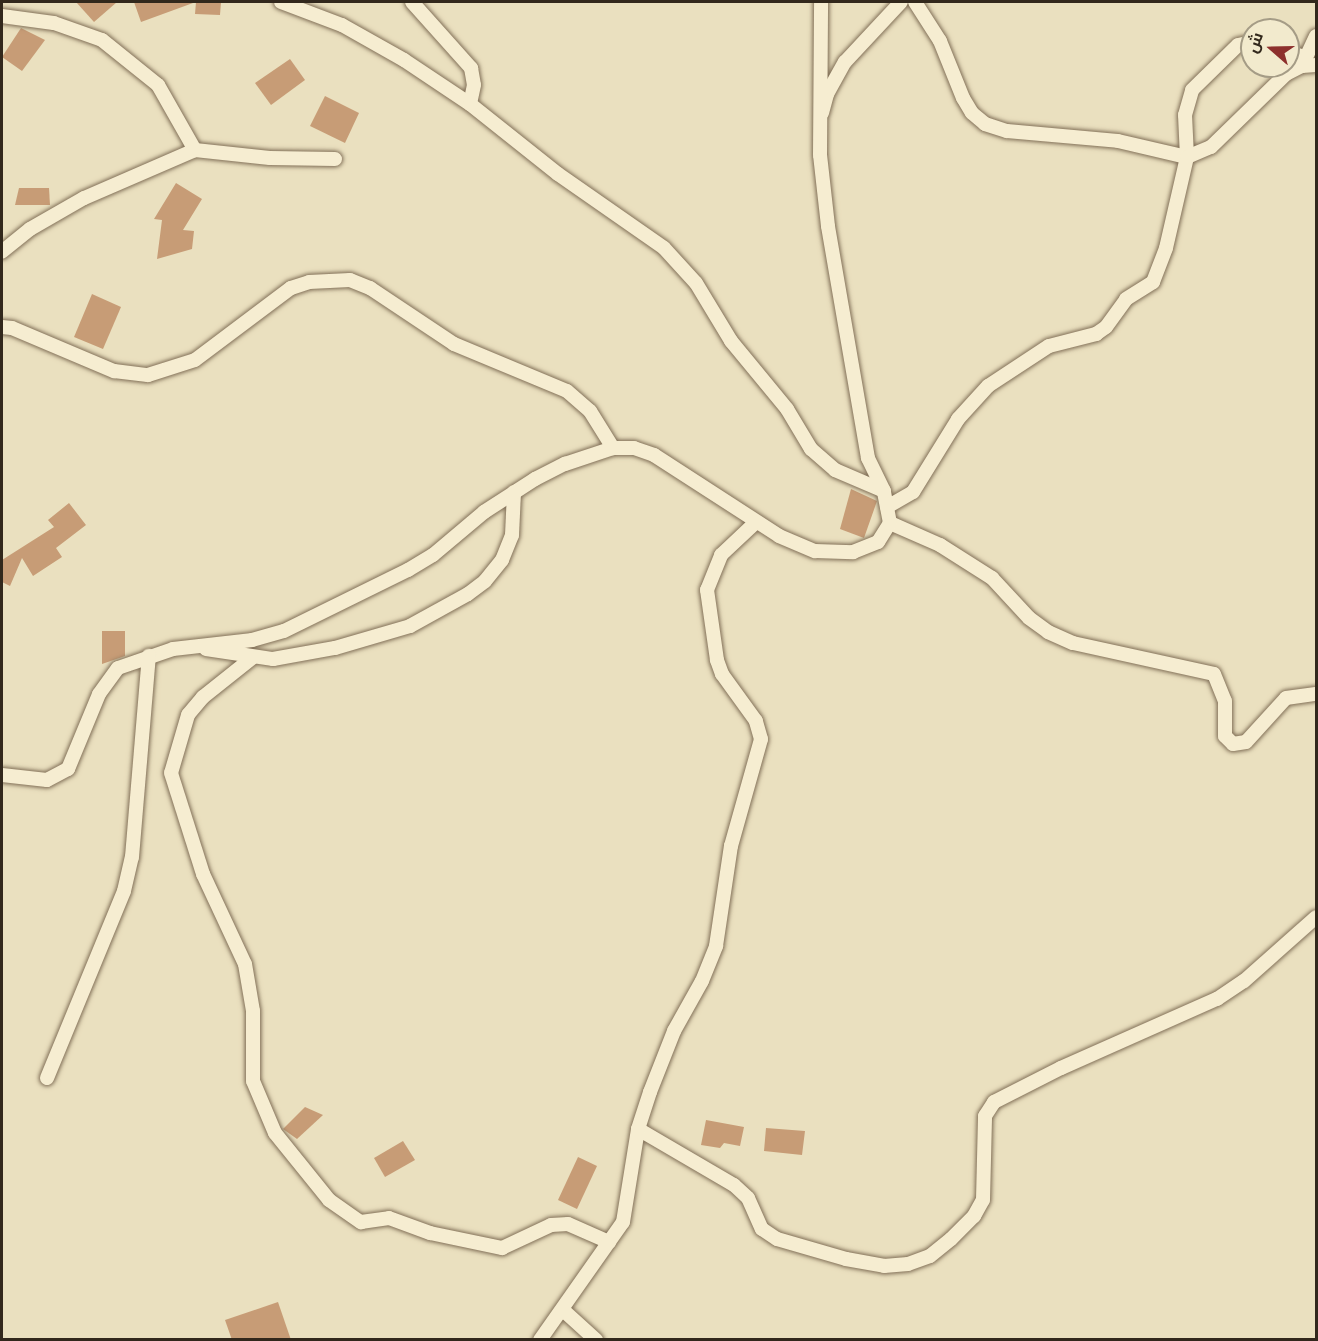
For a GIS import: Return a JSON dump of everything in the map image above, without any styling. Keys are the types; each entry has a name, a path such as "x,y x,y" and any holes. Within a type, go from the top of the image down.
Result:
{"street":[{"path":"281,2 342,25 470,104 558,174 664,248 696,283 731,341 787,409 811,448 844,475 884,491"},
{"path":"412,2 471,68 474,85 470,104"},
{"path":"2,775 47,780 68,770 108,679 118,668 173,649 198,648 252,640 284,631 386,583 433,555 514,492 565,464 613,448 634,448 654,455 756,522 802,546 836,553 867,550 886,532 890,523 884,491 866,447 828,226 818,127 820,2"},
{"path":"818,127 827,94 845,62 901,2"},
{"path":"915,2 940,41 963,98 972,113 986,124 1007,131 1118,141 1187,157 1210,147 1286,74 1308,63 1317,36"},
{"path":"2,16 54,23 102,40 158,86 195,150"},
{"path":"887,507 913,492 958,418 988,386 1049,346 1096,334 1106,327 1126,299 1153,282 1163,258 1187,157 1185,115 1192,90 1240,45"},
{"path":"2,252 30,230 84,198 195,150 270,158 335,159"},
{"path":"5,325 95,364 133,376 148,375 195,360 291,288 309,282 350,280 370,288 454,344 567,391 590,411 613,448"},
{"path":"198,648 252,658 303,654 375,638 410,626 468,594 485,581 508,548 515,519 514,492"},
{"path":"540,1340 563,1310 626,1215 638,1129 670,1041 716,946 731,846 762,739 756,721 722,674 717,660 707,590 721,555 756,522"},
{"path":"890,523 940,545 992,578 1029,618 1048,632 1082,645 1214,674 1225,701 1225,735 1233,744 1246,742 1286,698 1317,694"},
{"path":"47,1078 124,891 132,857 149,656"},
{"path":"252,658 203,697 188,715 171,773 203,874 245,964 253,1011 253,1081 275,1132 329,1200 361,1222 389,1218 430,1233 502,1248 552,1226 568,1224 609,1242"},
{"path":"638,1129 734,1185 748,1198 762,1229 777,1239 846,1259 884,1266 908,1264 930,1256 951,1239 974,1216 983,1200 985,1116 994,1102 1061,1068 1217,999 1244,981 1317,917"},
{"path":"563,1310 596,1340"}],"building":[{"path":"76,2 117,2 94,22"},
{"path":"134,2 193,2 193,3 141,22"},
{"path":"196,2 221,2 220,15 195,14"},
{"path":"21,28 45,40 22,71 2,57"},
{"path":"290,59 305,80 271,105 255,83"},
{"path":"325,96 359,113 345,143 310,126"},
{"path":"176,183 202,199 183,230 194,231 192,249 157,259 162,220 154,219"},
{"path":"19,188 49,188 50,205 15,205"},
{"path":"92,294 121,307 103,349 74,337"},
{"path":"851,489 877,501 864,538 840,529"},
{"path":"69,503 86,525 56,548 62,557 33,576 22,558 10,586 2,582 2,560 54,527 48,520"},
{"path":"102,631 125,631 125,656 102,664"},
{"path":"305,1107 323,1115 297,1139 283,1129"},
{"path":"706,1120 744,1127 740,1146 724,1143 720,1148 701,1145"},
{"path":"766,1128 805,1131 802,1155 764,1151"},
{"path":"403,1141 415,1160 385,1177 374,1158"},
{"path":"578,1157 597,1166 577,1209 558,1200"},
{"path":"278,1302 291,1340 232,1340 225,1320"}]}
